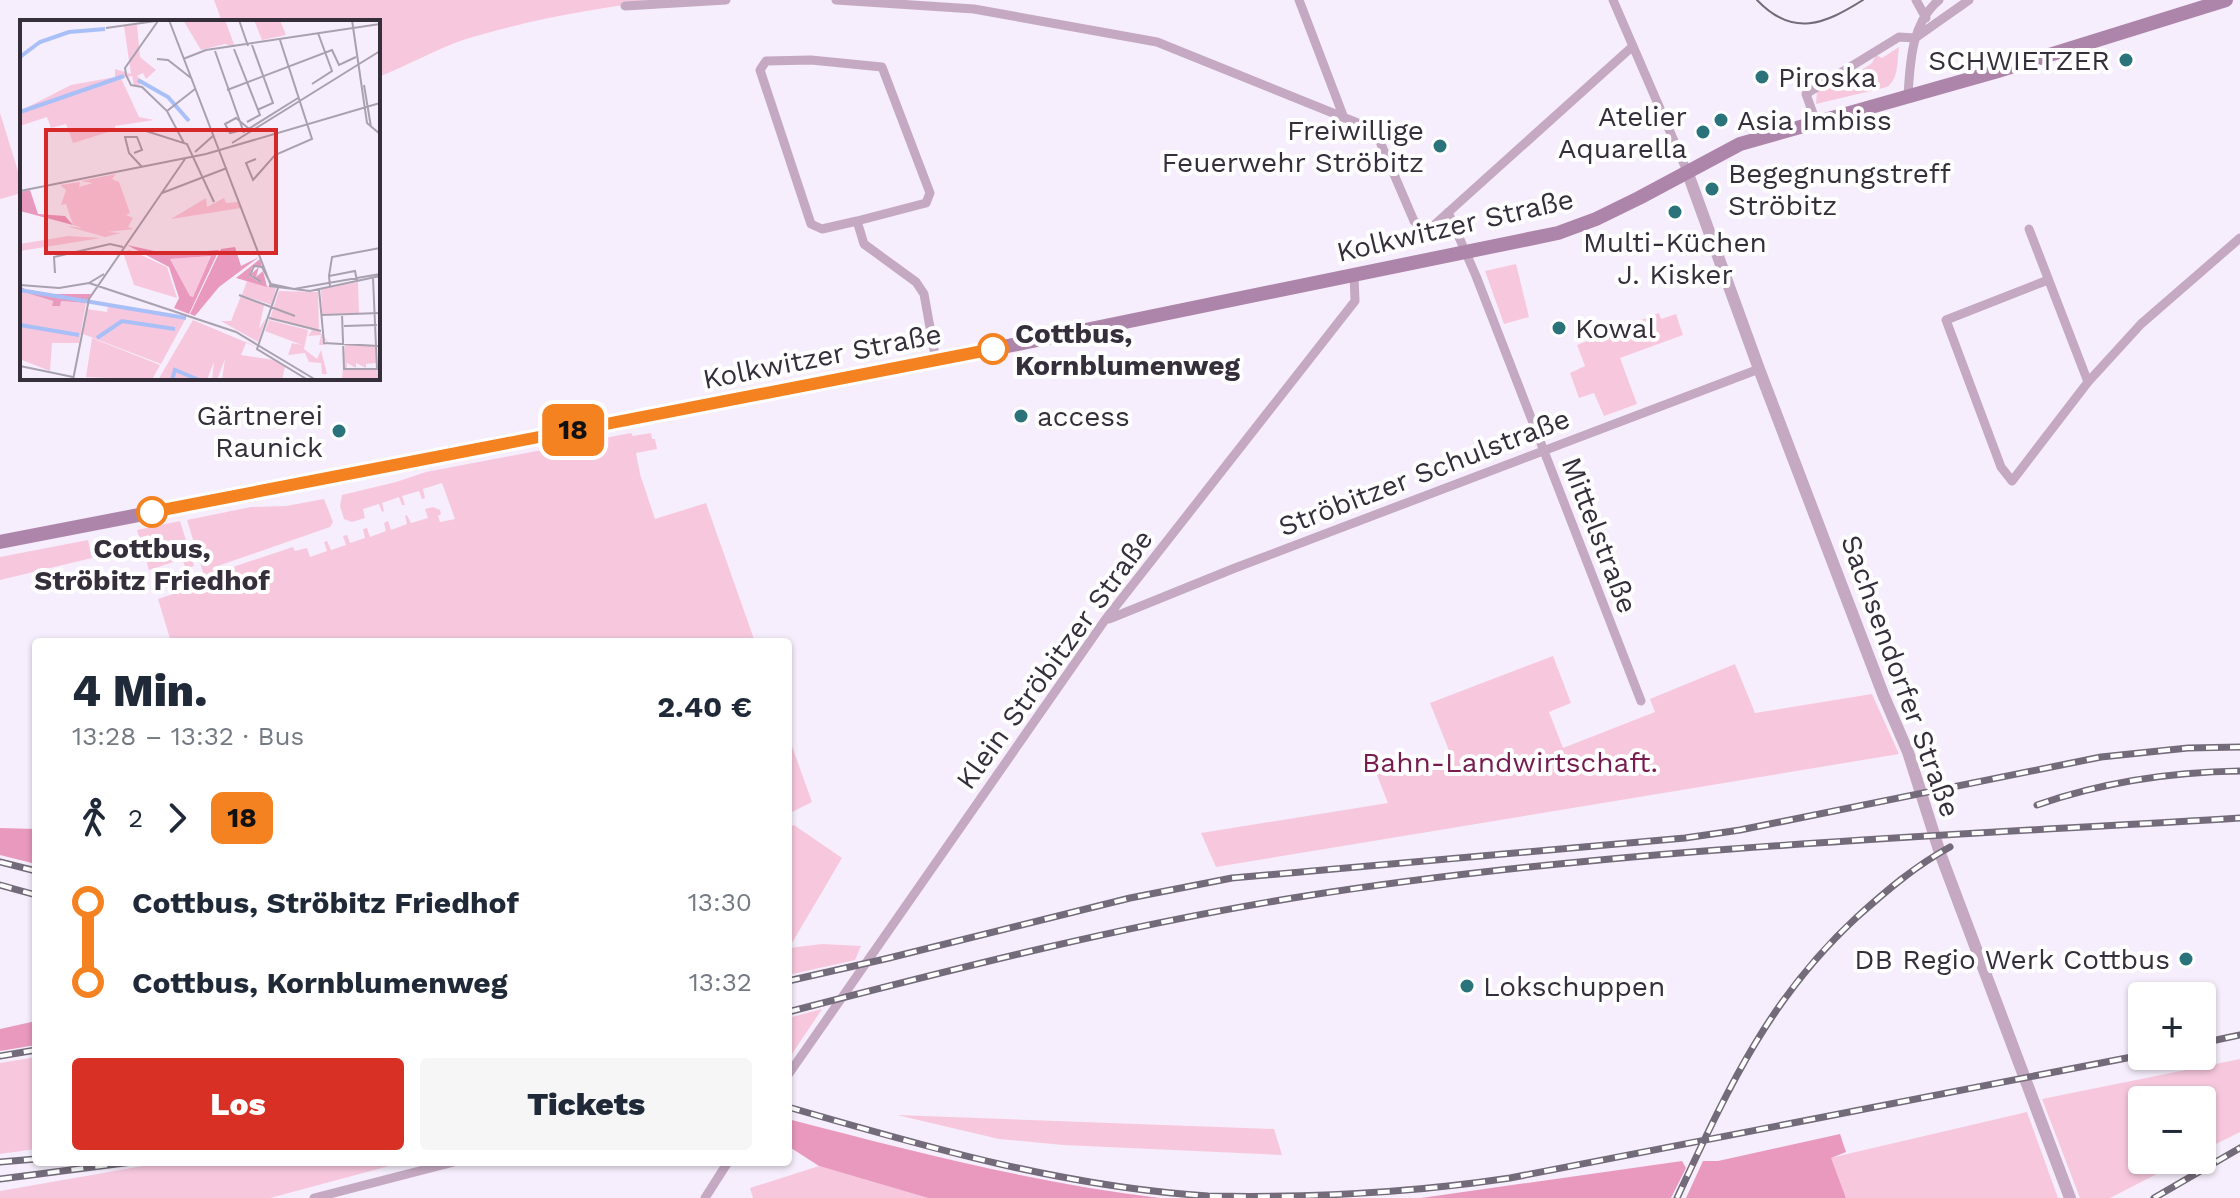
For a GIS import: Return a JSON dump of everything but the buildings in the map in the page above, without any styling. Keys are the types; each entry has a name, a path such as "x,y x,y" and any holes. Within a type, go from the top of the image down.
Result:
{"main road":[{"name":"Kolkwitzer Straße","path":"0,542 936,361 1558,233 1596,219 1740,144 2226,0"}],"street":[{"path":"625,6 726,0"},
{"path":"836,0 974,9 1157,42 1375,130 1414,221 1420,226 1433,226 1633,46"},
{"path":"1299,0 1344,118"},
{"path":"1613,0 1687,171"},
{"path":"1916,0 1931,26"},
{"path":"1908,96 1915,38 1925,15 1939,0"},
{"path":"1816,122 1806,94 1899,37 1915,38 1969,0"},
{"path":"811,60 882,67 930,193 926,203 857,221 822,229 811,224 760,70 766,61 811,60"},
{"name":"Sachsendorfer Straße","path":"1687,171 1759,369 1908,752 1940,853 2070,1198"},
{"name":"Mittelstraße","path":"1448,212 1641,701"},
{"path":"857,221 864,244 916,282 924,294 936,361"},
{"path":"2029,229 2088,382"},
{"path":"2048,280 1946,320 2001,467 2012,481 2088,382 2141,324 2240,238"},
{"name":"Klein Ströbitzer Straße","path":"792,1069 1105,620 1355,301 1354,275"},
{"name":"Ströbitzer Schulstraße","path":"1105,620 1759,369"},
{"path":"314,1198 438,1166"},
{"path":"705,1198 725,1166"}],"green space":[{"path":"214,0 662,0 512,26 452,44 380,76 380,20 221,20"},
{"path":"1899,47 1896,75 1887,87 1816,104 1817,90 1848,72 1854,75 1872,63 1876,55 1882,58"},
{"path":"0,113 20,178 20,194 0,199"},
{"path":"1516,264 1529,317 1504,324 1485,271"},
{"path":"1659,313 1661,319 1676,314 1683,335 1620,358 1637,404 1604,416 1594,393 1579,398 1570,373 1585,366 1577,345"},
{"path":"631,433 633,436 651,433 657,449 636,453 655,519 706,503 754,638 170,638 158,599 191,588 188,577 196,575 202,592 218,587 215,576 205,579 187,520 251,507 286,506 324,499 333,522 330,527 212,568 215,573 293,547 295,551 307,548 310,557 327,551 324,542 327,541 331,550 346,545 343,536 347,535 350,543 365,538 363,529 367,528 370,537 386,531 384,523 388,521 391,530 407,524 407,515 411,523 428,518 425,509 433,507 440,510 440,522 455,519 442,483 423,489 425,498 422,499 419,491 402,496 405,505 399,497 382,503 382,512 379,504 363,509 365,518 352,522 344,519 340,506 342,495 426,472"},
{"path":"180,521 194,566 186,569 182,559 149,570 137,530"},
{"path":"88,540 92,558 0,580 0,557"},
{"name":"Bahn-Landwirtschaft.","path":"1553,656 1571,703 1549,712 1563,748 1655,712 1650,699 1735,664 1755,713 1872,694 1899,754 1216,867 1201,833 1388,803 1375,770 1454,763 1430,703"},
{"path":"792,746 812,802 792,812"},
{"path":"792,826 842,858 792,943"},
{"path":"822,944 861,946 855,960 792,974 792,948"},
{"path":"822,1009 792,1054 792,1017"},
{"path":"32,1058 32,1150 0,1154 0,1063"},
{"path":"2240,1059 2240,1132 2216,1144 2216,1086 2128,1086 2128,1174 2157,1174 2110,1198 2080,1198 2042,1099 2186,1070 2216,1070 2216,1064"},
{"path":"2027,1112 2058,1198 1846,1198 1830,1158"},
{"path":"897,1115 1274,1129 1282,1155 999,1139"},
{"path":"143,1166 389,1166 270,1198 0,1198 0,1191"},
{"path":"819,1166 928,1198 753,1198 750,1188"}],"shaded area":[{"path":"0,828 32,829 32,863 0,855"},
{"path":"32,1022 32,1046 0,1051 0,1029"},
{"path":"792,1120 1019,1175 1160,1198 928,1198 819,1166 792,1149"},
{"path":"1840,1134 1846,1152 1831,1158 1846,1198 1686,1198 1703,1161 1718,1161"},
{"path":"1682,1161 1686,1168 1671,1198 1421,1198"}],"tram line":[{"path":"1757,0 1770,12 1796,23 1822,21 1863,0"}],"railway":[{"path":"792,980 1130,898 1232,878 1685,838 1740,830 2101,757 2188,748 2240,747"},
{"path":"2037,805 2087,790 2137,780 2240,771"},
{"path":"792,1011 1106,934 1234,908 1415,880 1768,846 2240,818"},
{"path":"1677,1198 1732,1084 1752,1048 1798,980 1868,907 1913,871 1950,847"},
{"path":"0,862 32,870"},
{"path":"0,885 32,894"},
{"path":"2216,1040 2240,1035"},
{"path":"0,1056 32,1051"},
{"path":"792,1108 996,1163 1101,1184 1208,1196 1322,1195 1397,1191 1510,1178 2128,1058"},
{"path":"2154,1198 2240,1148"},
{"path":"0,1162 32,1159"},
{"path":"0,1179 101,1166"}],"bus line":[{"name":"18","path":"152,512 993,349"}],"place":[{"name":"SCHWIETZER","path":"2126,60"},
{"name":"Piroska","path":"1762,77"},
{"name":"Asia Imbiss","path":"1721,120"},
{"name":"Atelier Aquarella","path":"1703,132"},
{"name":"Freiwillige Feuerwehr Ströbitz","path":"1440,146"},
{"name":"Begegnungstreff Ströbitz","path":"1712,189"},
{"name":"Multi-Küchen J. Kisker","path":"1675,212"},
{"name":"Kowal","path":"1559,328"},
{"name":"Cottbus, Kornblumenweg","path":"993,349"},
{"name":"access","path":"1021,416"},
{"name":"Gärtnerei Raunick","path":"339,431"},
{"name":"Cottbus, Ströbitz Friedhof","path":"152,512"},
{"name":"DB Regio Werk Cottbus","path":"2186,959"},
{"name":"Lokschuppen","path":"1467,986"}]}
